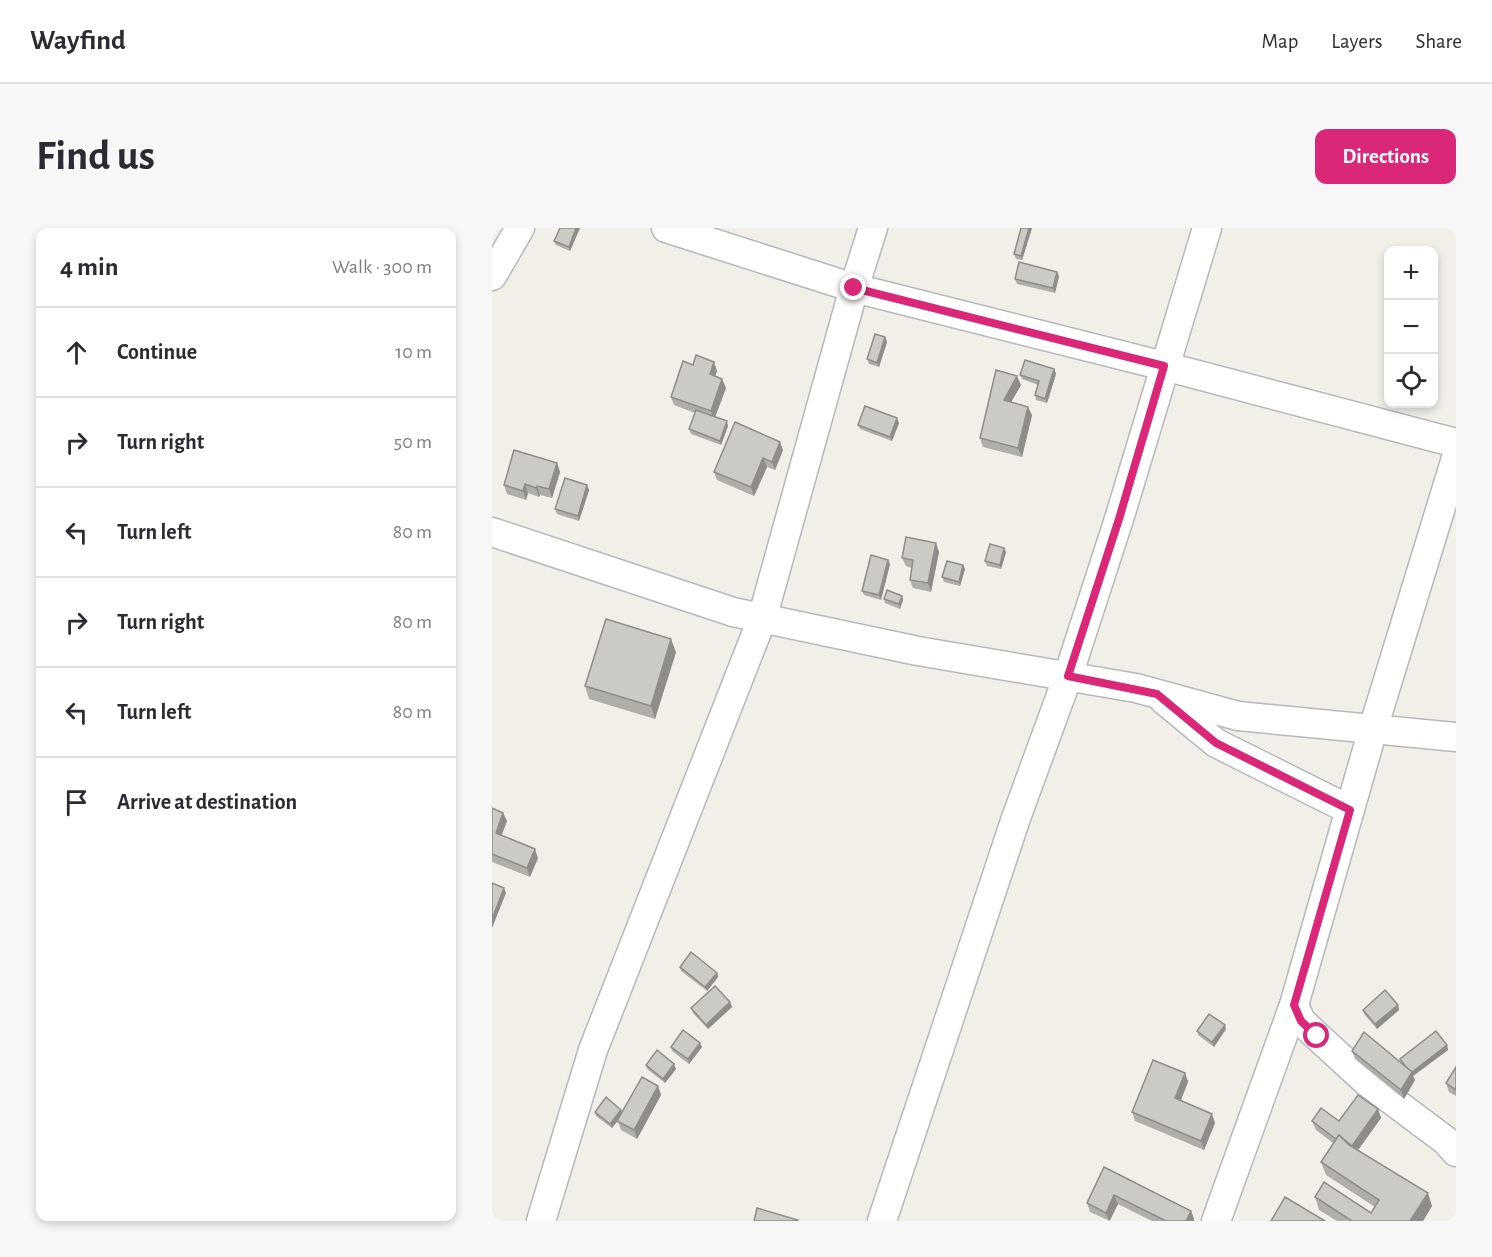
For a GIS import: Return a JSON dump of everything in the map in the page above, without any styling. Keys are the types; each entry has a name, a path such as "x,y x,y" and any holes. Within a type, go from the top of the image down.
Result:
{"street":[{"path":"492,276 520,228"},
{"path":"666,228 854,288 1456,443"},
{"path":"541,1221 593,1050 762,619 854,288 873,228"},
{"path":"882,1221 1012,829 1068,676 1119,519 1207,228"},
{"path":"1216,1221 1294,1005 1373,729 1456,458"},
{"path":"492,532 733,612 762,619 918,651 1068,676 1157,694 1238,716 1456,737"},
{"path":"1157,694 1216,743 1350,810"},
{"path":"1294,1005 1301,1021 1366,1081 1446,1140 1456,1152"}],"building":[{"path":"560,228 576,228 569,247 554,241"},
{"path":"1021,228 1029,228 1021,256 1014,254"},
{"path":"1019,262 1057,272 1053,288 1015,279"},
{"path":"875,334 885,337 877,363 867,359"},
{"path":"696,355 714,362 710,374 722,379 711,411 671,397 683,361 693,365"},
{"path":"1025,360 1054,369 1045,399 1035,395 1039,381 1020,375"},
{"path":"996,370 1017,376 1004,400 1028,407 1018,448 980,438"},
{"path":"865,406 897,418 890,437 858,425"},
{"path":"696,410 727,421 720,441 689,429"},
{"path":"735,422 780,442 772,462 763,458 751,487 714,472"},
{"path":"514,450 557,463 549,489 525,484 523,491 504,485"},
{"path":"565,478 587,485 578,516 555,509"},
{"path":"906,537 936,543 928,583 910,580 913,560 902,558"},
{"path":"990,544 1004,548 1000,565 985,561"},
{"path":"871,555 888,560 879,595 862,591"},
{"path":"947,561 963,565 959,582 942,577"},
{"path":"887,590 902,596 899,604 884,599"},
{"path":"606,619 671,639 651,706 585,686"},
{"path":"492,808 503,813 496,833 535,849 527,868 492,854"},
{"path":"492,883 504,888 492,919"},
{"path":"691,952 717,973 705,987 680,967"},
{"path":"715,986 730,1002 706,1025 691,1008"},
{"path":"1385,990 1398,1005 1375,1024 1363,1010"},
{"path":"1209,1014 1225,1025 1212,1042 1197,1031"},
{"path":"683,1030 700,1043 688,1059 671,1047"},
{"path":"1436,1031 1447,1045 1412,1072 1400,1059"},
{"path":"1364,1032 1412,1072 1401,1090 1352,1051"},
{"path":"657,1050 674,1064 663,1079 646,1065"},
{"path":"1153,1060 1185,1073 1175,1098 1212,1114 1201,1141 1132,1112"},
{"path":"1456,1067 1456,1090 1446,1083"},
{"path":"642,1077 658,1086 634,1130 617,1121"},
{"path":"1358,1095 1378,1109 1352,1146 1339,1135 1336,1139 1312,1121 1321,1108 1339,1121"},
{"path":"606,1097 621,1110 610,1124 595,1112"},
{"path":"1339,1135 1349,1145 1428,1193 1410,1221 1352,1221 1315,1197 1324,1182 1371,1213 1379,1200 1321,1162"},
{"path":"1104,1167 1191,1211 1186,1221 1166,1221 1114,1195 1106,1213 1087,1203"},
{"path":"1285,1197 1325,1221 1271,1221"},
{"path":"757,1208 798,1220 754,1221"}],"route":[{"path":"854,288 1164,366 1119,519 1068,676 1157,694 1216,743 1350,810 1294,1005 1301,1021 1317,1036"}]}
